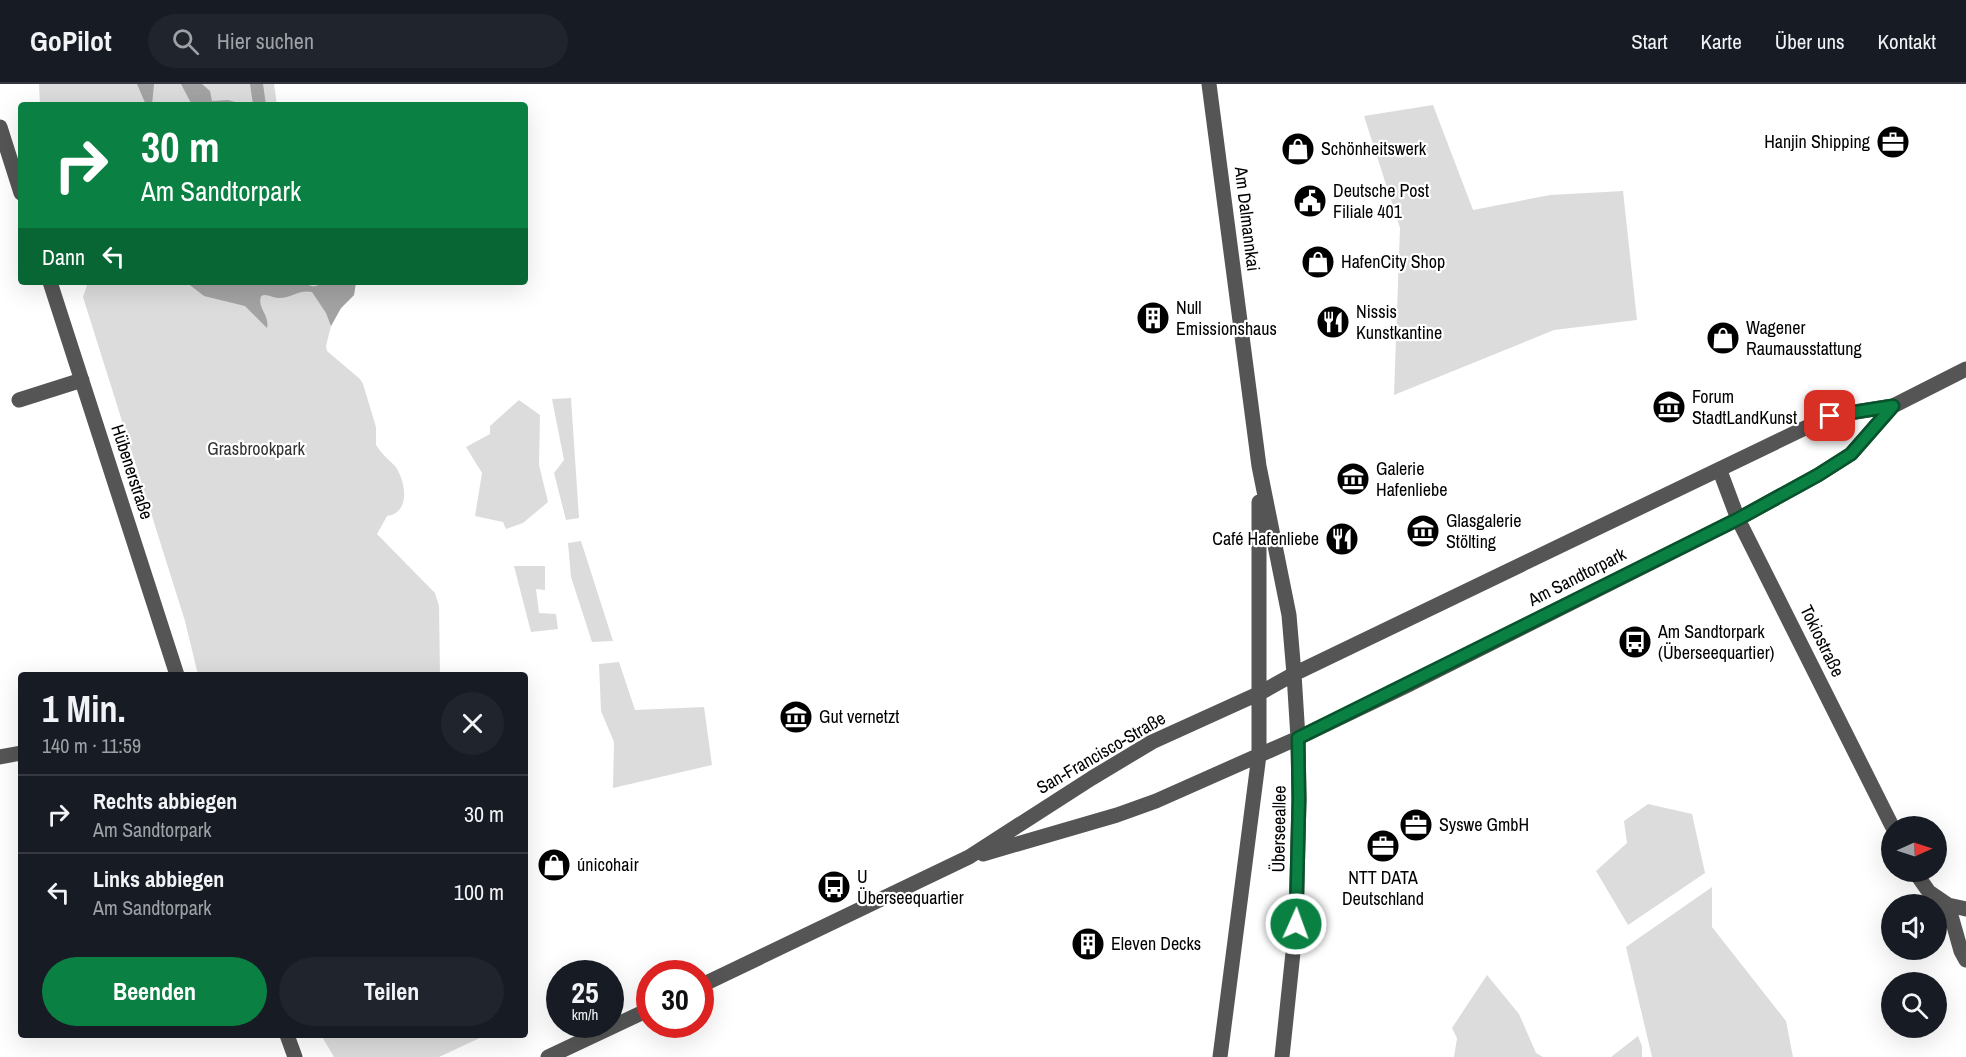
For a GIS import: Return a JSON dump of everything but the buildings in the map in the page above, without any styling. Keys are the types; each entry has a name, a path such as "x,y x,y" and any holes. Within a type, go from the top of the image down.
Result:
{"street":[{"name":"Am Dalmannkai","path":"1209,84 1259,466 1289,615 1294,674"},
{"path":"0,127 4,158 18,187"},
{"name":"Hübenerstraße","path":"51,285 176,672"},
{"name":"Am Sandtorpark","path":"1260,693 1294,674 1720,471 1830,416 1893,406 1966,369"},
{"path":"19,400 82,380"},
{"name":"Am Sandtorpark","path":"1259,756 1738,519 1818,475 1851,454 1893,406"},
{"name":"Am Dalmannkai","path":"1259,466 1260,693"},
{"name":"Tokiostraße","path":"1720,471 1738,519 1887,816"},
{"name":"Überseeallee","path":"1282,1057 1296,924 1299,799 1294,674"},
{"name":"Überseeallee","path":"1221,1057 1259,756 1260,693"},
{"name":"San-Francisco-Straße","path":"714,980 969,857 1152,742 1260,693"},
{"path":"0,757 18,754"},
{"name":"San-Francisco-Straße","path":"969,857 1137,808 1259,756"},
{"path":"1922,882 1929,892 1948,905 1966,909"},
{"path":"1948,905 1961,951 1966,960"},
{"path":"548,1057 636,1016"},
{"path":"288,1038 295,1057"}],"green space":[{"path":"39,84 274,84 277,102 40,102"},
{"path":"1433,105 1473,210 1550,195 1623,191 1637,320 1554,330 1394,395 1400,228 1364,116"},
{"name":"Grasbrookpark","path":"87,285 356,285 354,295 341,308 331,326 327,351 363,384 376,427 376,445 395,466 402,480 403,503 395,514 387,516 377,534 435,593 439,606 440,672 197,672 185,621 83,297"},
{"path":"571,398 579,518 566,520 554,473 564,460 552,399"},
{"path":"519,400 540,415 539,465 548,502 523,523 506,529 503,522 475,516 482,473 466,447 490,434 490,426"},
{"path":"581,541 613,641 592,642 571,577 568,543"},
{"path":"514,566 545,566 545,590 536,589 539,613 556,614 558,629 531,632"},
{"path":"619,662 635,710 704,707 712,765 613,788 614,742 601,711 599,664"},
{"path":"1648,804 1692,814 1705,873 1628,925 1596,871 1627,843 1624,821"},
{"path":"1712,887 1712,927 1786,1021 1793,1057 1652,1057 1626,947"},
{"path":"1487,975 1519,1014 1536,1053 1543,1057 1454,1057 1457,1038 1452,1028"},
{"path":"1638,1036 1642,1046 1642,1057 1611,1057"},
{"path":"323,1038 480,1038 439,1057 334,1057"}],"shaded area":[{"path":"137,84 154,84 152,102 145,102"},
{"path":"181,84 202,84 210,91 212,101 235,102 190,102"},
{"path":"250,84 263,84 266,102 253,102"},
{"path":"190,285 356,285 354,295 341,308 331,326 326,313 312,292 279,298 261,296 260,301 267,319 267,328 245,306 204,296"}],"place":[{"name":"Hanjin Shipping","path":"1893,142"},
{"name":"Schönheitswerk","path":"1298,149"},
{"name":"Deutsche Post Filiale 401","path":"1310,201"},
{"name":"HafenCity Shop","path":"1318,262"},
{"name":"Null Emissionshaus","path":"1153,318"},
{"name":"Nissis Kunstkantine","path":"1333,322"},
{"name":"Wagener Raumausstattung","path":"1723,338"},
{"name":"Forum StadtLandKunst","path":"1669,407"},
{"name":"Galerie Hafenliebe","path":"1353,479"},
{"name":"Glasgalerie Stölting","path":"1423,531"},
{"name":"Café Hafenliebe","path":"1342,539"},
{"name":"Am Sandtorpark (Überseequartier)","path":"1635,642"},
{"name":"Gut vernetzt","path":"796,717"},
{"name":"Syswe GmbH","path":"1416,825"},
{"name":"NTT DATA Deutschland","path":"1383,846"},
{"name":"únicohair","path":"554,865"},
{"name":"U Überseequartier","path":"834,887"},
{"name":"Eleven Decks","path":"1088,944"}],"route":[{"path":"1296,924 1298,738 1738,519 1818,475 1851,454 1893,406 1830,416"}]}
